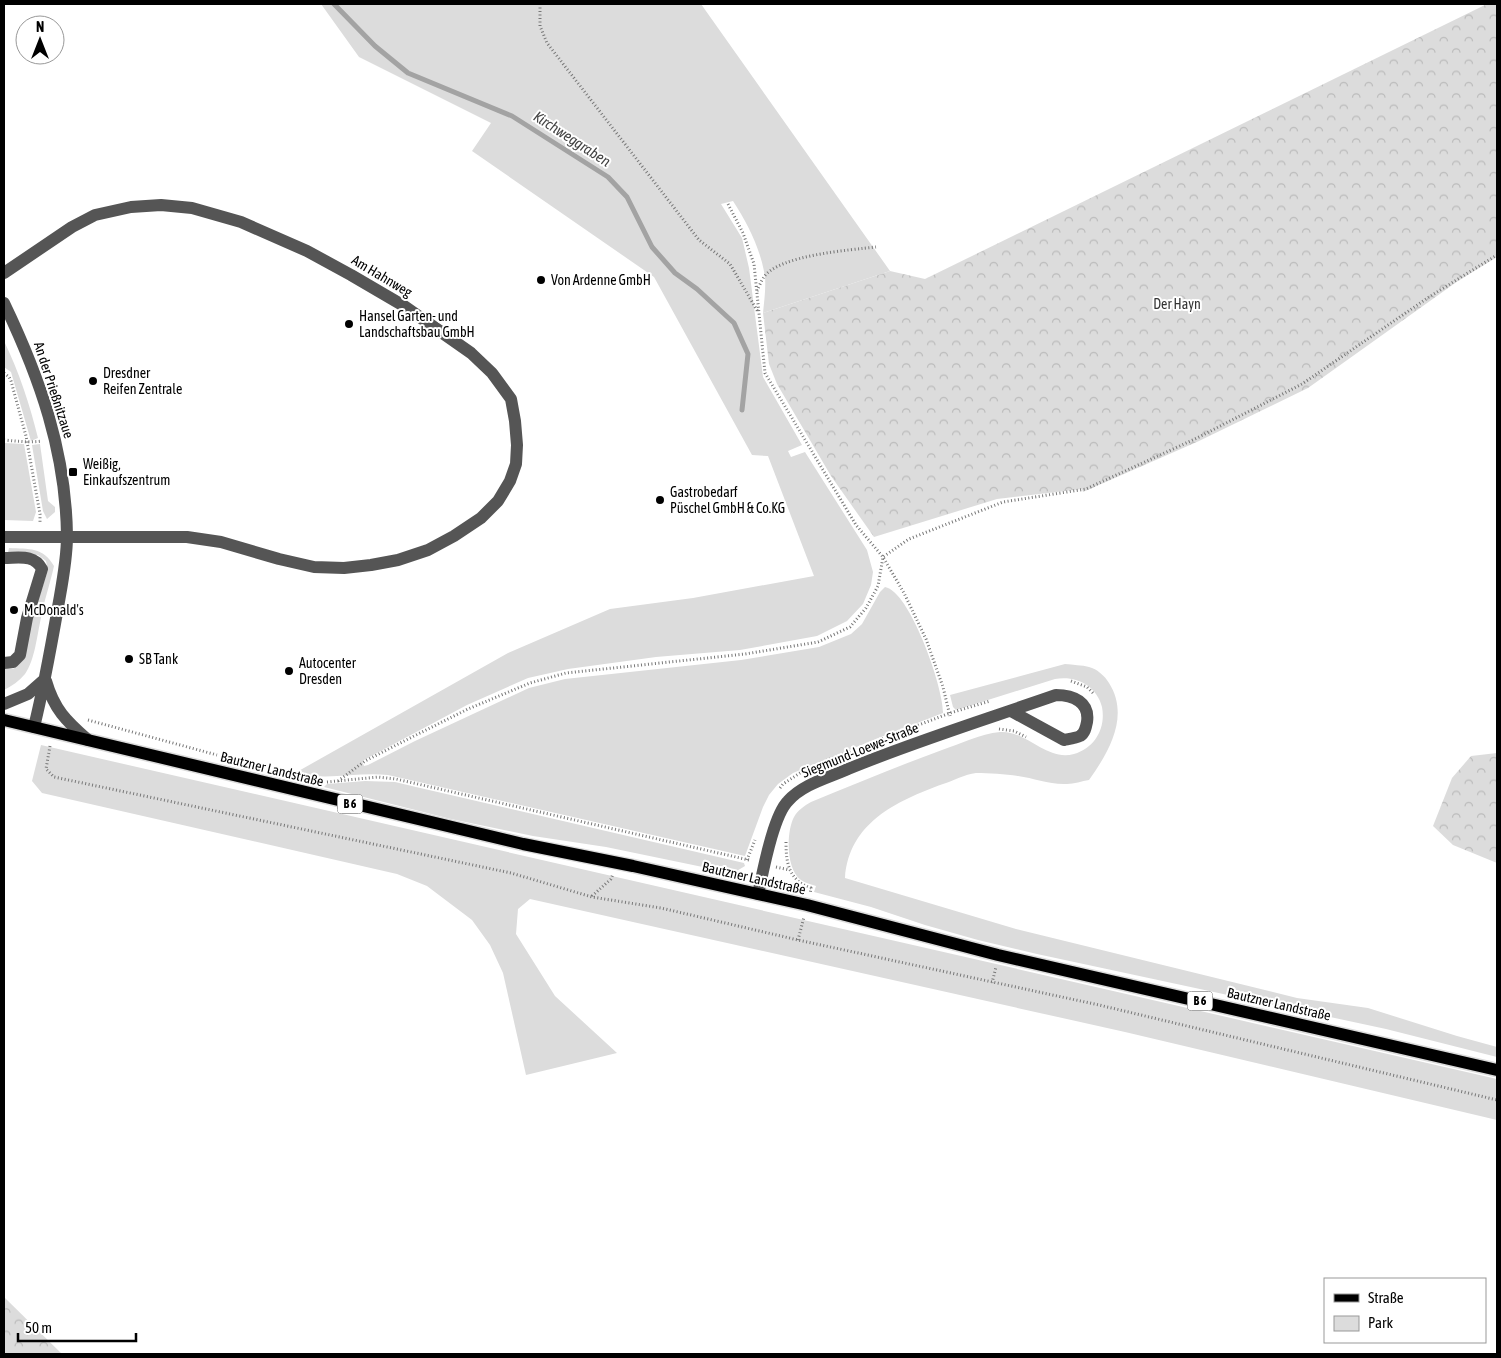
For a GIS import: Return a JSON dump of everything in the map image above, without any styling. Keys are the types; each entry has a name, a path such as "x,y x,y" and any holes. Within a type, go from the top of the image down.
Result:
{"main road":[{"name":"Bautzner Landstraße","path":"4,720 523,844 617,862 807,905 998,955 1497,1070"}],"street":[{"name":"Am Hahnweg","path":"4,273 72,227 95,215 131,207 161,205 192,208 241,222 308,251 404,306 471,353 492,374 510,398 518,445 516,464 510,481 498,500 481,518 428,550 398,560 344,568 314,567 221,542 190,537 4,538"},
{"name":"An der Prießnitzaue","path":"4,303 22,340 42,394 54,433 64,493 67,538 63,578 45,679 34,726"},
{"path":"4,558 30,557 38,562 42,569 27,618 20,655 13,662 4,662"},
{"path":"4,704 28,694 45,679 54,704 60,714 88,740"},
{"name":"Siegmund-Loewe-Straße","path":"758,894 780,814 786,801 804,788 877,757 1011,711 1056,696 1068,696 1081,702 1088,714 1086,729 1080,736 1064,740 1011,711"}],"path":[{"path":"540,4 540,26 547,43 699,240 730,264 759,314"},
{"path":"728,204 743,233 754,264 765,373 856,525 884,557 904,593 926,639 944,687 950,714 993,700"},
{"path":"757,292 765,276 780,264 812,256 876,247"},
{"path":"338,781 365,761 404,741 468,709 530,683 566,673 745,654 818,642 850,627 866,608 878,586 884,557 909,539 1003,502 1086,488 1197,438 1302,384 1429,297 1497,255"},
{"path":"4,373 8,375 11,381 27,443 40,514 39,537"},
{"path":"4,440 27,443 42,441"},
{"path":"1064,680 1082,684 1096,696"},
{"path":"85,719 222,756"},
{"path":"997,729 1014,731 1030,739"},
{"path":"50,746 46,769 54,777 510,873 592,897 661,908 1099,1006 1497,1100"},
{"path":"325,782 378,777 396,780 791,870"},
{"path":"786,837 787,854 794,877 811,888 798,940"},
{"path":"747,860 749,856"},
{"path":"592,897 611,879 617,862"}],"green space":[{"path":"321,4 701,4 890,271 763,313 765,277 757,247 749,228 733,201 721,204 742,238 749,268 763,377 802,445 788,451 791,457 805,452 867,550 873,572 871,585 863,604 847,621 817,636 740,650 656,657 568,669 528,678 467,705 362,761 364,766 368,765 529,688 565,679 741,660 819,647 851,634 862,624 880,592 885,587 895,593 915,622 932,664 942,701 943,713 793,773 778,784 769,795 745,856 388,775 318,776 295,773 508,653 610,609 693,598 814,576 768,456 752,455 654,277 472,151 491,123 359,57"},
{"name":"Der Hayn","path":"1487,4 1497,4 1497,257 1458,281 1308,388 1199,441 1083,492 1082,489 997,499 874,537 831,476 777,384 769,364 763,313 890,271 925,279"},
{"path":"4,341 28,401 35,426 38,438 31,441 11,372 4,367"},
{"path":"4,443 24,444 36,512 33,521 4,520"},
{"path":"40,444 48,501 55,507 55,512 47,519 43,511 32,445"},
{"path":"9,548 29,549 40,552 54,566 31,662 23,677 4,690 4,667 13,669 24,659 32,619 48,570 46,561 38,555 8,553"},
{"path":"1065,664 1086,666 1103,675 1115,695 1118,708 1117,721 1110,746 1089,780 1072,784 1061,784 1013,775 976,773 925,791 892,807 865,829 855,842 848,859 845,878 1016,929 1297,998 1368,1008 1497,1047 1497,1057 1386,1029 978,940 871,907 814,892 816,886 803,881 796,875 792,868 789,850 791,824 801,808 811,802 926,756 993,733 1010,733 1019,736 1055,754 1074,754 1088,747 1100,730 1103,715 1102,707 1096,693 1078,681 1063,678 1055,679 956,710 953,707 950,695"},
{"path":"41,745 1497,1079 1497,1120 1125,1032 530,899 518,909 516,934 555,996 617,1053 526,1075 503,973 490,945 472,920 427,886 397,874 42,793 32,781"},
{"path":"1497,753 1497,863 1453,845 1433,826 1452,778 1471,756"},
{"path":"365,781 395,782 744,863 745,866 735,872 722,871 606,847 533,836 451,819 324,787 327,784"},
{"path":"4,1297 62,1354 4,1354"}],"waterway":[{"name":"Kirchweggraben","path":"334,4 375,46 408,73 512,116 608,177 627,197 652,247 675,273 697,289 734,323 748,354 742,410"}],"place":[{"name":"Von Ardenne GmbH","path":"541,280"},
{"name":"Hansel Garten- und Landschaftsbau GmbH","path":"349,324"},
{"name":"Dresdner Reifen Zentrale","path":"93,381"},
{"name":"Weißig, Einkaufszentrum","path":"73,472"},
{"name":"Gastrobedarf Püschel GmbH & Co.KG","path":"660,500"},
{"name":"McDonald's","path":"14,610"},
{"name":"SB Tank","path":"129,659"},
{"name":"Autocenter Dresden","path":"289,671"}]}
